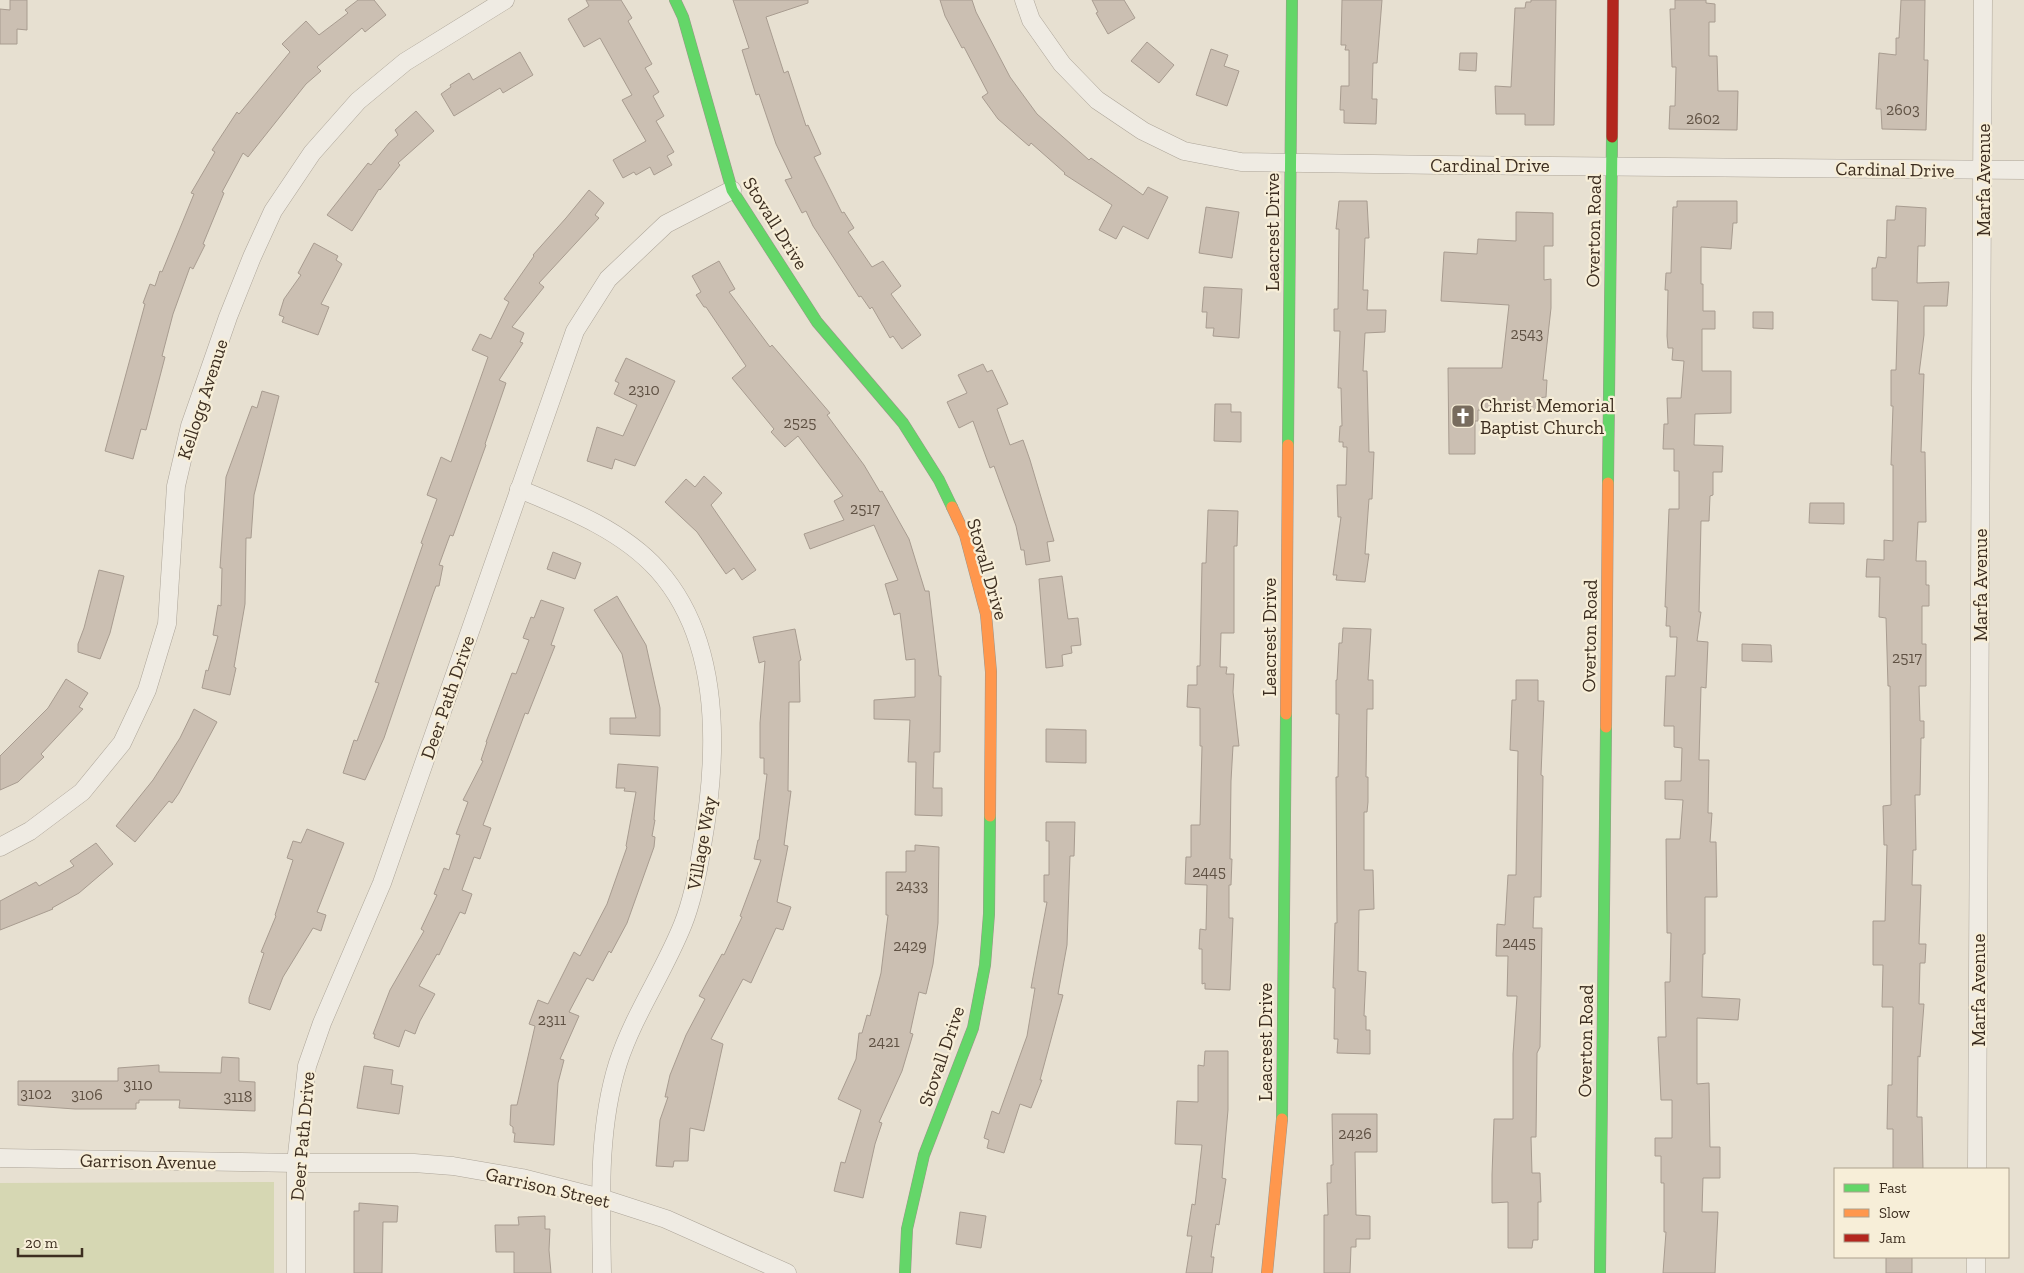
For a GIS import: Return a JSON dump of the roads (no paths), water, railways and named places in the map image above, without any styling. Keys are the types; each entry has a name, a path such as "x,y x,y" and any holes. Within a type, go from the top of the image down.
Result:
{"street":[{"name":"Kellogg Avenue","path":"0,847 30,831 82,792 122,743 147,690 167,624 176,486 190,426 228,317 252,256 273,211 312,153 358,101 405,62 505,0"},
{"name":"Stovall Drive","path":"675,0 683,17 732,190 817,322 903,423 939,480 965,535 986,614 991,672 989,914 986,965 973,1028 924,1156 906,1230 905,1273"},
{"name":"Cardinal Drive","path":"1024,0 1031,20 1062,64 1097,100 1143,131 1184,151 1241,162 2024,170"},
{"name":"Leacrest Drive","path":"1267,1273 1282,1127 1292,0"},
{"name":"Overton Road","path":"1600,1273 1613,0"},
{"name":"Marfa Avenue","path":"1977,1168 1983,0"},
{"name":"Deer Path Drive","path":"296,1273 296,1163 307,1066 322,1023 382,883 575,330 608,279 666,224 732,190"},
{"name":"Village Way","path":"519,490 569,509 619,536 658,570 682,602 698,641 710,689 713,754 710,801 696,880 684,923 669,956 635,1018 618,1063 605,1120 601,1198 602,1273"},
{"name":"Garrison Avenue","path":"0,1158 296,1163"},
{"name":"Garrison Street","path":"296,1163 414,1163 453,1166 522,1178 601,1198 666,1219 787,1273"},
{"path":"1976,1258 1976,1273"}],"place":[{"name":"Christ Memorial Baptist Church","path":"1463,416"}]}
